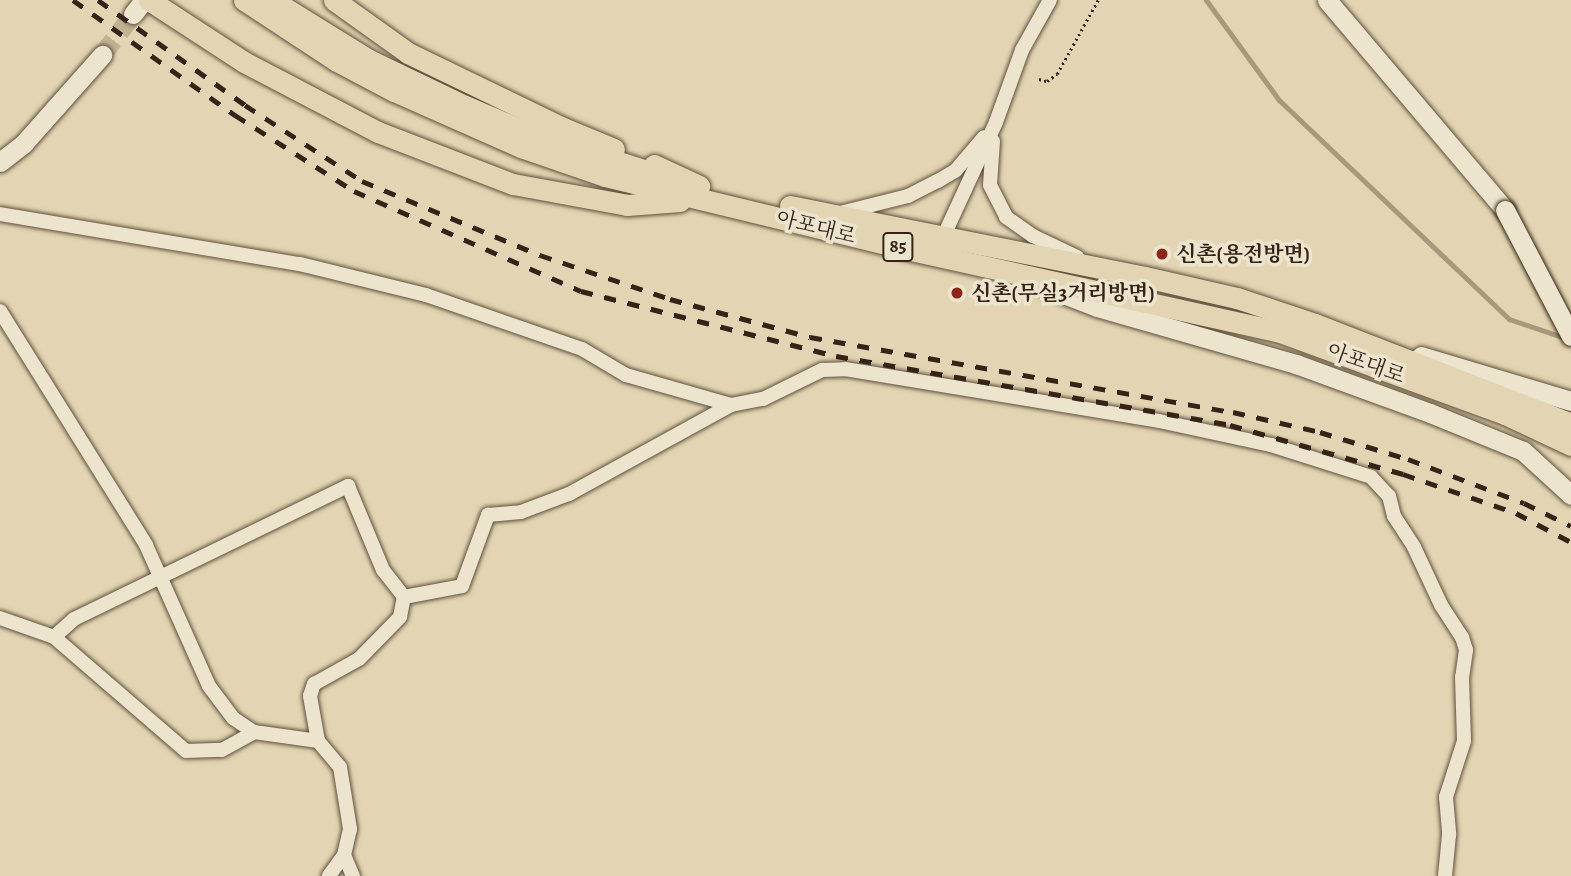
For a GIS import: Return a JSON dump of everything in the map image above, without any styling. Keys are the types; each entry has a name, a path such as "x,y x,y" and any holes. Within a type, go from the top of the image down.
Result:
{"main road":[{"name":"아포대로","path":"244,0 337,61 449,117 521,147 605,176 827,214 939,246 996,268 1277,331 1505,414 1571,445"},
{"name":"아포대로","path":"272,0 367,59 478,112 699,193 939,246 1102,268 1237,298 1315,324 1571,424"},
{"path":"334,0 408,53 563,128 669,170 699,193"},
{"path":"142,5 378,132 513,184 627,205 699,193"}],"street":[{"path":"939,246 996,122 1022,50 1050,0"},
{"path":"1327,0 1505,210 1571,336"},
{"path":"0,162 24,143 102,55"},
{"path":"827,214 882,204 908,196 938,181 956,170 996,122"},
{"path":"996,122 990,185 1006,217 1033,236 1102,268"},
{"path":"0,214 300,264 426,295 582,349 626,375 731,405"},
{"path":"996,268 1097,307 1296,363 1490,437 1523,451 1571,495"},
{"path":"0,311 146,545 209,686 233,718 254,733 318,741"},
{"path":"1315,324 1571,401"},
{"path":"404,597 462,586 488,515 521,512 569,494 731,405 763,398 822,370 845,369 1160,421 1271,445 1371,477 1389,496 1394,516 1414,547 1441,605 1462,637 1466,650 1462,677 1464,741 1446,797 1449,835 1445,876"},
{"path":"54,638 74,619 163,579 348,486 383,570 404,597 400,617 359,659 314,684 310,696 318,741 340,766 350,830 344,855 329,876"},
{"path":"0,618 54,638 186,751 222,750 254,733"},
{"path":"344,855 353,876"}],"path":[{"path":"1040,79 1047,81 1057,74 1098,0"}],"waterway":[{"path":"1206,0 1279,100 1509,319 1565,338"}],"tunnel":[{"path":"102,55 133,14"}],"railway":[{"path":"73,0 235,115 354,191 581,291 836,356 1230,425 1403,474 1516,513 1571,542"},
{"path":"98,0 245,105 362,181 540,255 670,299 810,337 1233,412 1320,432 1408,459 1524,503 1571,526"}],"place":[{"name":"신촌(용전방면)","path":"1162,254"},
{"name":"신촌(무실3거리방면)","path":"957,293"}]}
